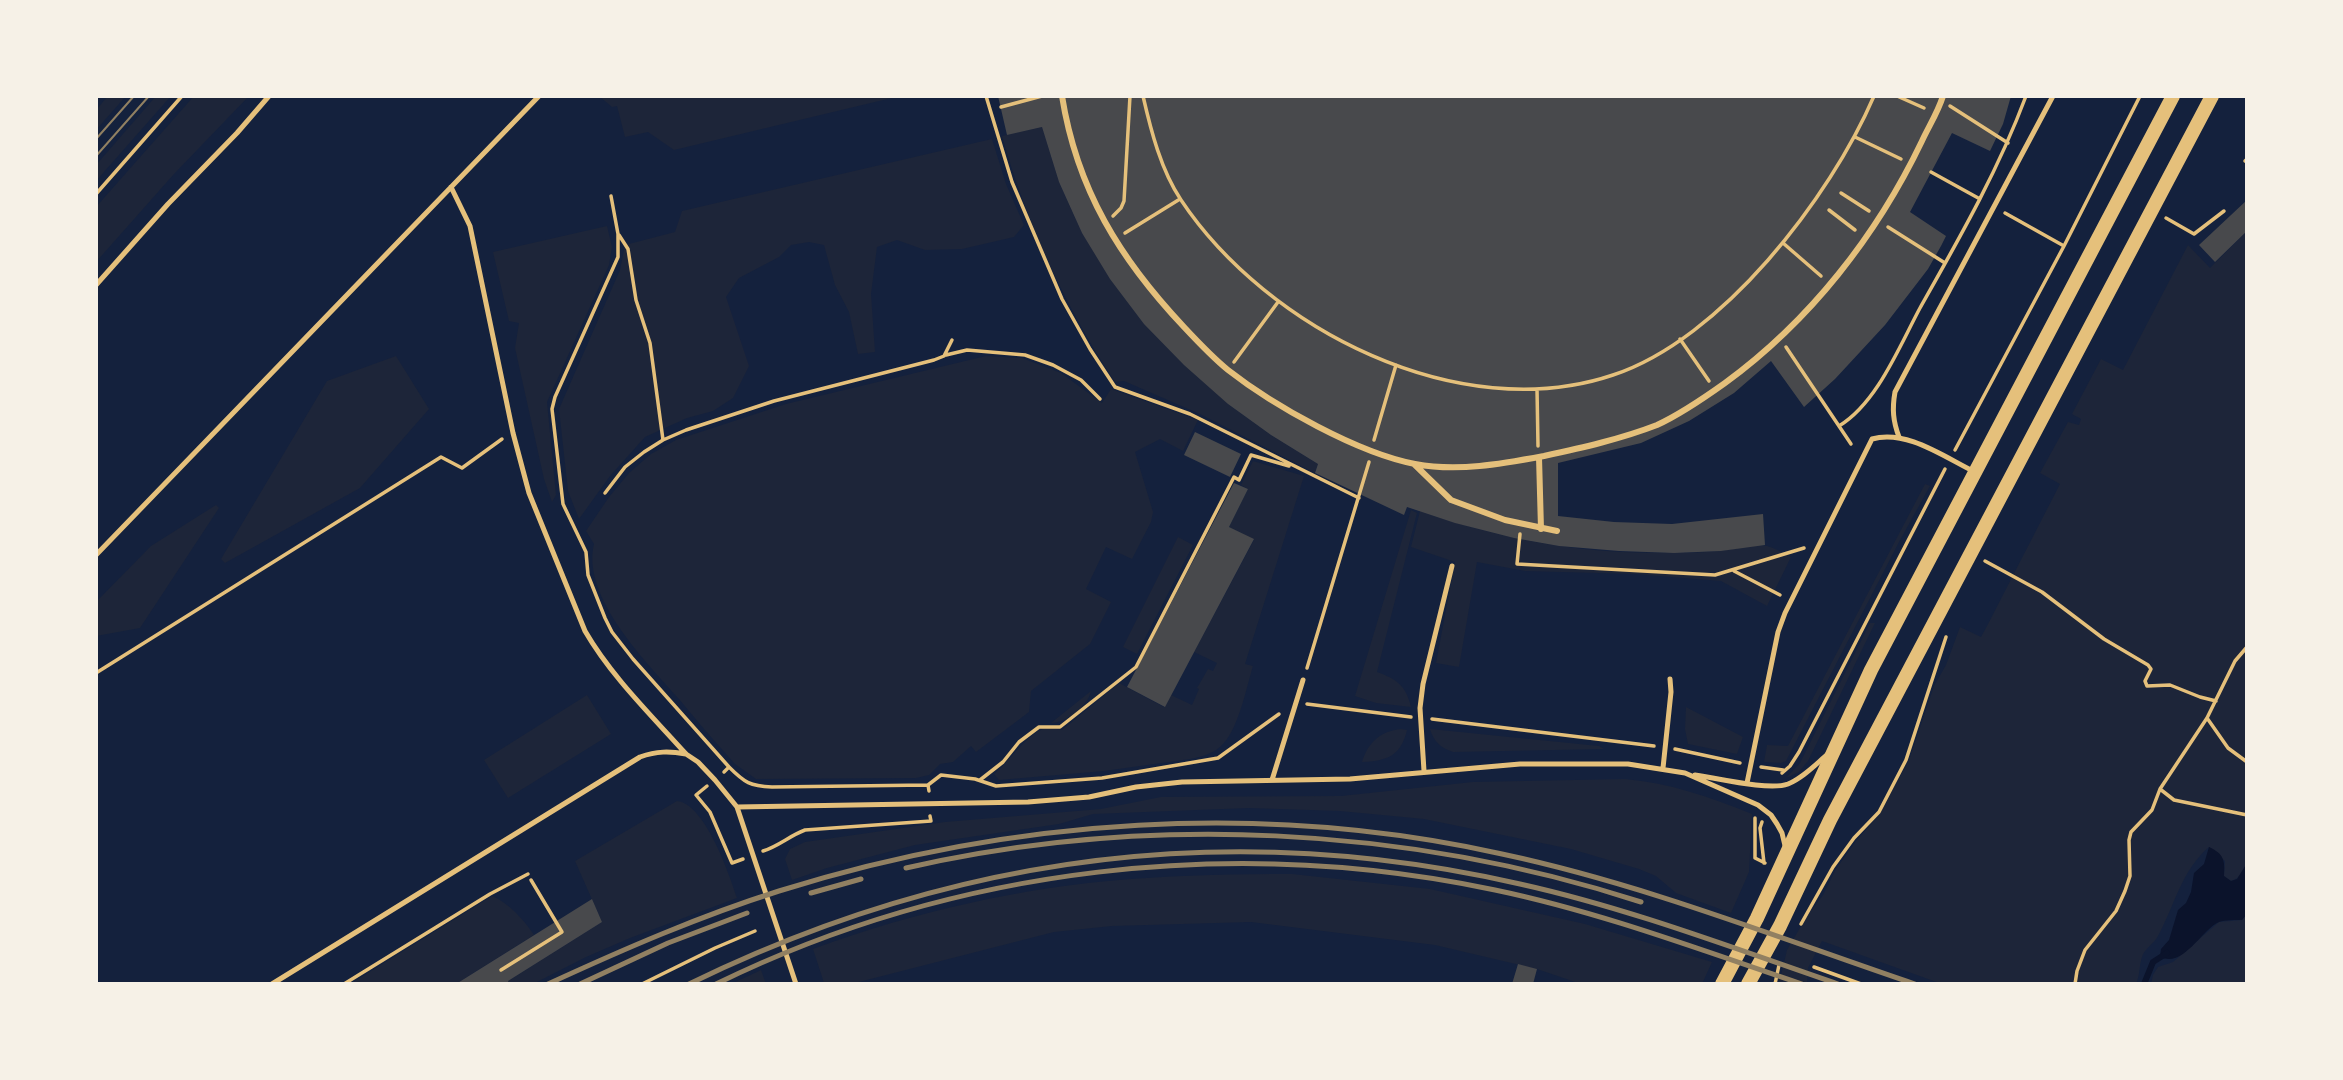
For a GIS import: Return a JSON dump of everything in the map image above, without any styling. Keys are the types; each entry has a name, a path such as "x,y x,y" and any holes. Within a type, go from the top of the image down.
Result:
{"main road":[{"path":"1722,984 1757,918 1871,670 2173,96"},
{"path":"1748,984 1780,926 1830,820 2212,96"}],"street":[{"path":"1062,96 1075,152 1094,203 1125,257 1154,296 1204,348 1228,370 1310,422 1363,447 1414,464 1459,468 1539,457 1658,424 1702,399 1745,368 1818,299 1854,256 1911,165 1943,96"},
{"path":"1539,457 1541,528"},
{"path":"1414,464 1451,500 1505,520 1557,531"}],"lane":[{"path":"96,285 167,204 270,96"},
{"path":"96,555 538,96"},
{"path":"1899,438 1893,423 1895,392 2053,96"},
{"path":"451,187 470,226 513,433 529,493 585,631 613,671 737,807 796,984"},
{"path":"1747,783 1778,632 1819,543 1872,439 1882,435 1917,443 1975,472"},
{"path":"1424,771 1420,718 1423,684 1452,566"},
{"path":"1663,768 1670,679"},
{"path":"1272,780 1303,680"},
{"path":"737,807 930,805 1089,797 1136,787 1182,782 1350,779 1520,764 1628,764 1776,786 1800,778 1836,747"},
{"path":"272,984 640,757 668,751 686,754"},
{"path":"1685,773 1766,810 1782,833 1786,852"}],"path":[{"path":"96,194 182,96"},
{"path":"986,96 1012,182 1062,299 1115,387 1190,414 1359,498"},
{"path":"1001,107 1042,96"},
{"path":"1104,220 1115,214 1124,201 1130,96"},
{"path":"1143,96 1158,152 1180,199 1227,256 1278,302 1335,338 1396,365 1463,383 1537,389 1576,385 1613,375 1648,360 1680,339 1737,292 1783,243 1821,191 1855,137 1874,96"},
{"path":"1897,96 1925,108"},
{"path":"1839,426 1854,417 1866,403 1981,200 2008,143 2026,96"},
{"path":"1776,786 1783,770 1790,766 1799,752 2140,96"},
{"path":"1950,106 2008,143"},
{"path":"1855,137 1901,159"},
{"path":"1841,193 1865,208"},
{"path":"611,196 618,234 618,257 552,409 563,505 586,552 592,589 612,632 729,767 752,786 772,788 928,785 941,775 980,780 996,786 1102,778 1218,758 1296,702 1665,747 1783,770"},
{"path":"1137,226 1180,199"},
{"path":"1829,210 1852,228"},
{"path":"2170,211 2166,218 2194,234 2224,211"},
{"path":"1887,225 1945,263"},
{"path":"618,234 628,250 636,300 650,343 663,440"},
{"path":"1783,243 1823,277"},
{"path":"1228,370 1278,302"},
{"path":"1680,339 1710,383"},
{"path":"944,356 952,340"},
{"path":"1785,346 1851,444"},
{"path":"605,493 625,467 663,440 774,401 967,350 1025,355 1053,365 1081,380 1100,400"},
{"path":"1380,415 1396,365"},
{"path":"1537,389 1538,441"},
{"path":"96,673 440,457 462,468 494,443 513,433"},
{"path":"980,780 1039,727 1060,727 1136,667 1234,477 1239,480 1251,455 1299,468"},
{"path":"1303,680 1364,485"},
{"path":"1520,537 1517,564 1715,575 1819,543"},
{"path":"1991,550 1984,561 2042,592 2104,639 2148,665 2151,669 2145,681 2147,686 2170,685 2216,701"},
{"path":"1733,570 1791,601"},
{"path":"1798,929 1833,867 1878,811 1906,760 1949,628"},
{"path":"2075,984 2085,950 2116,911 2125,891 2130,876 2131,832 2152,810 2160,789 2207,718 2235,661 2247,647"},
{"path":"2207,718 2228,748 2247,762"},
{"path":"729,767 696,795 710,812 732,863 777,846 787,836 805,830 931,821 928,785"},
{"path":"2160,789 2174,800 2247,815"},
{"path":"1760,871 1764,862 1760,828 1766,810"},
{"path":"344,984 490,894 528,874"},
{"path":"501,970 562,932 531,880"},
{"path":"642,984 755,931"},
{"path":"1775,984 1780,959"},
{"path":"1814,967 1861,984"}],"shaded area":[{"path":"108,96 126,96 96,130 96,110"},
{"path":"156,96 171,96 96,181 96,165"},
{"path":"194,96 249,96 174,174 96,262 96,207"},
{"path":"599,96 900,96 674,150 648,132 625,137 617,106 612,107"},
{"path":"1042,127 1059,182 1082,233 1228,404 1318,464 1315,473 1200,414 1124,381 1115,382 1080,324 1049,264 1023,200 1002,136"},
{"path":"992,139 1006,184 1024,225 1014,237 962,249 925,250 897,240 877,247 871,294 875,352 858,354 849,312 835,285 824,245 809,242 791,245 779,257 739,278 726,297 749,366 733,398 713,411 687,418 645,437 610,476 579,519 568,491 559,409 620,270 625,245 675,232 682,211"},
{"path":"607,226 612,247 609,265 547,402 556,495 552,502 544,479 515,348 519,323 509,321 493,252"},
{"path":"2247,231 2247,863 2243,872 2231,881 2224,876 2225,861 2209,847 2199,856 2185,878 2158,936 2143,954 2136,984 1942,984 1822,941 1808,968 1807,984 1779,984 1787,950 1823,895 1836,869 1880,814 1909,760 1934,686 1946,665 1960,627 1981,637 1987,626 2060,484 2040,473 2068,422 2079,425 2081,419 2072,414 2101,359 2123,370 2188,245 2210,268"},
{"path":"396,356 429,409 360,488 225,563 221,559 327,381"},
{"path":"986,356 1022,358 1061,373 1102,403 1111,389 1198,420 1183,451 1160,439 1135,452 1153,512 1151,522 1132,559 1106,547 1086,589 1111,602 1090,644 1031,691 1029,712 976,752 971,746 953,762 940,764 929,775 916,778 756,779 735,764 650,667 620,628 597,586 593,564 594,544 586,531 629,473 651,454 676,440 786,404"},
{"path":"1253,461 1304,476 1245,664 1253,666 1244,698 1237,721 1226,740 1213,752 1190,759 1104,771 999,780 994,774 1038,731 1062,730 1119,683 1164,707 1171,695 1192,705 1199,689 1197,688 1208,669 1213,671 1217,663 1194,652 1254,540 1229,527 1248,489 1241,485"},
{"path":"1925,484 1930,486 1786,761 1764,762 1767,745 1788,746"},
{"path":"216,505 219,508 140,628 96,636 96,602 151,546"},
{"path":"1411,510 1417,513 1377,672 1399,684 1411,707 1376,703 1355,696"},
{"path":"1420,511 1470,527 1571,548 1683,553 1762,545 1791,557 1767,606 1721,581 1634,574 1525,571 1477,562 1459,667 1436,663 1455,562 1411,547"},
{"path":"1178,537 1193,545 1137,654 1123,647"},
{"path":"1870,623 1875,623 1808,761 1799,772 1786,778 1800,763"},
{"path":"1091,691 1076,713 1051,723"},
{"path":"587,695 611,734 508,798 484,760"},
{"path":"1686,707 1743,737 1737,754 1688,744 1685,729"},
{"path":"1430,729 1599,746 1604,749 1453,752 1438,744"},
{"path":"1407,730 1397,751 1386,758 1362,762 1376,739 1387,732"},
{"path":"1625,779 1690,792 1752,814 1749,872 1731,913 1676,893 1656,876 1639,869 1571,849 1424,819 1340,811 1249,808 1093,814 1059,824 915,845 792,880 785,859 790,849 805,842 945,822 1101,809 1161,797 1341,796 1473,782"},
{"path":"677,801 687,805 706,826 722,857 737,898 630,938 533,984 509,984 508,981 602,922 575,861"},
{"path":"2209,847 2221,855 2224,876 2231,881 2237,879 2247,863 2247,914 2242,920 2227,920 2212,926 2177,957 2160,957 2161,949 2169,940 2178,910 2186,903 2191,892 2194,873 2204,864"},
{"path":"1292,874 1430,889 1585,924 1712,962 1702,984 1581,984 1537,969 1435,945 1251,922 1112,926 1054,932 851,984 826,984 813,949 929,913 1050,888 1151,878"},
{"path":"492,896 516,912 534,935 456,984 350,984"},
{"path":"2247,914 2247,984 2151,984 2158,967 2173,962 2219,922 2242,920"},
{"path":"761,970 766,984 731,984 757,972"}],"building":[{"path":"998,96 2011,96 2003,124 1990,151 1952,133 1910,212 1946,236 1941,246 1928,269 1885,325 1835,379 1804,407 1771,361 1734,393 1689,421 1641,443 1558,463 1558,516 1672,524 1763,514 1765,545 1721,551 1674,553 1559,546 1455,523 1407,507 1404,515 1315,473 1318,464 1228,404 1184,365 1144,324 1110,279 1082,233 1059,182 1042,127 1007,135"},
{"path":"2247,200 2247,231 2215,262 2199,245"},
{"path":"1195,432 1241,454 1230,477 1184,455"},
{"path":"1234,483 1248,489 1229,527 1254,539 1165,707 1127,687"},
{"path":"592,899 602,922 508,981 509,984 456,984"},
{"path":"1518,964 1537,969 1533,984 1512,984"}],"waterway":[{"path":"2144,984 2153,962 2167,953"}],"tram line":[{"path":"96,139 134,96"},
{"path":"96,156 149,96"}],"railway":[{"path":"548,984 720,911 867,866 957,847 1047,833 1138,825 1230,823 1321,827 1412,837 1555,866 1659,896 1915,984"},
{"path":"906,868 997,851 1089,839 1183,835 1276,836 1369,843 1461,857 1552,876 1641,902"},
{"path":"689,984 789,940 890,904 993,878 1096,860 1200,852 1306,854 1412,864 1520,884 1640,917 1838,984"},
{"path":"716,984 808,944 903,912 1000,888 1098,872 1197,864 1297,865 1396,873 1495,890 1612,920 1802,984"},
{"path":"811,893 861,879"},
{"path":"580,984 668,943 747,913"}]}
